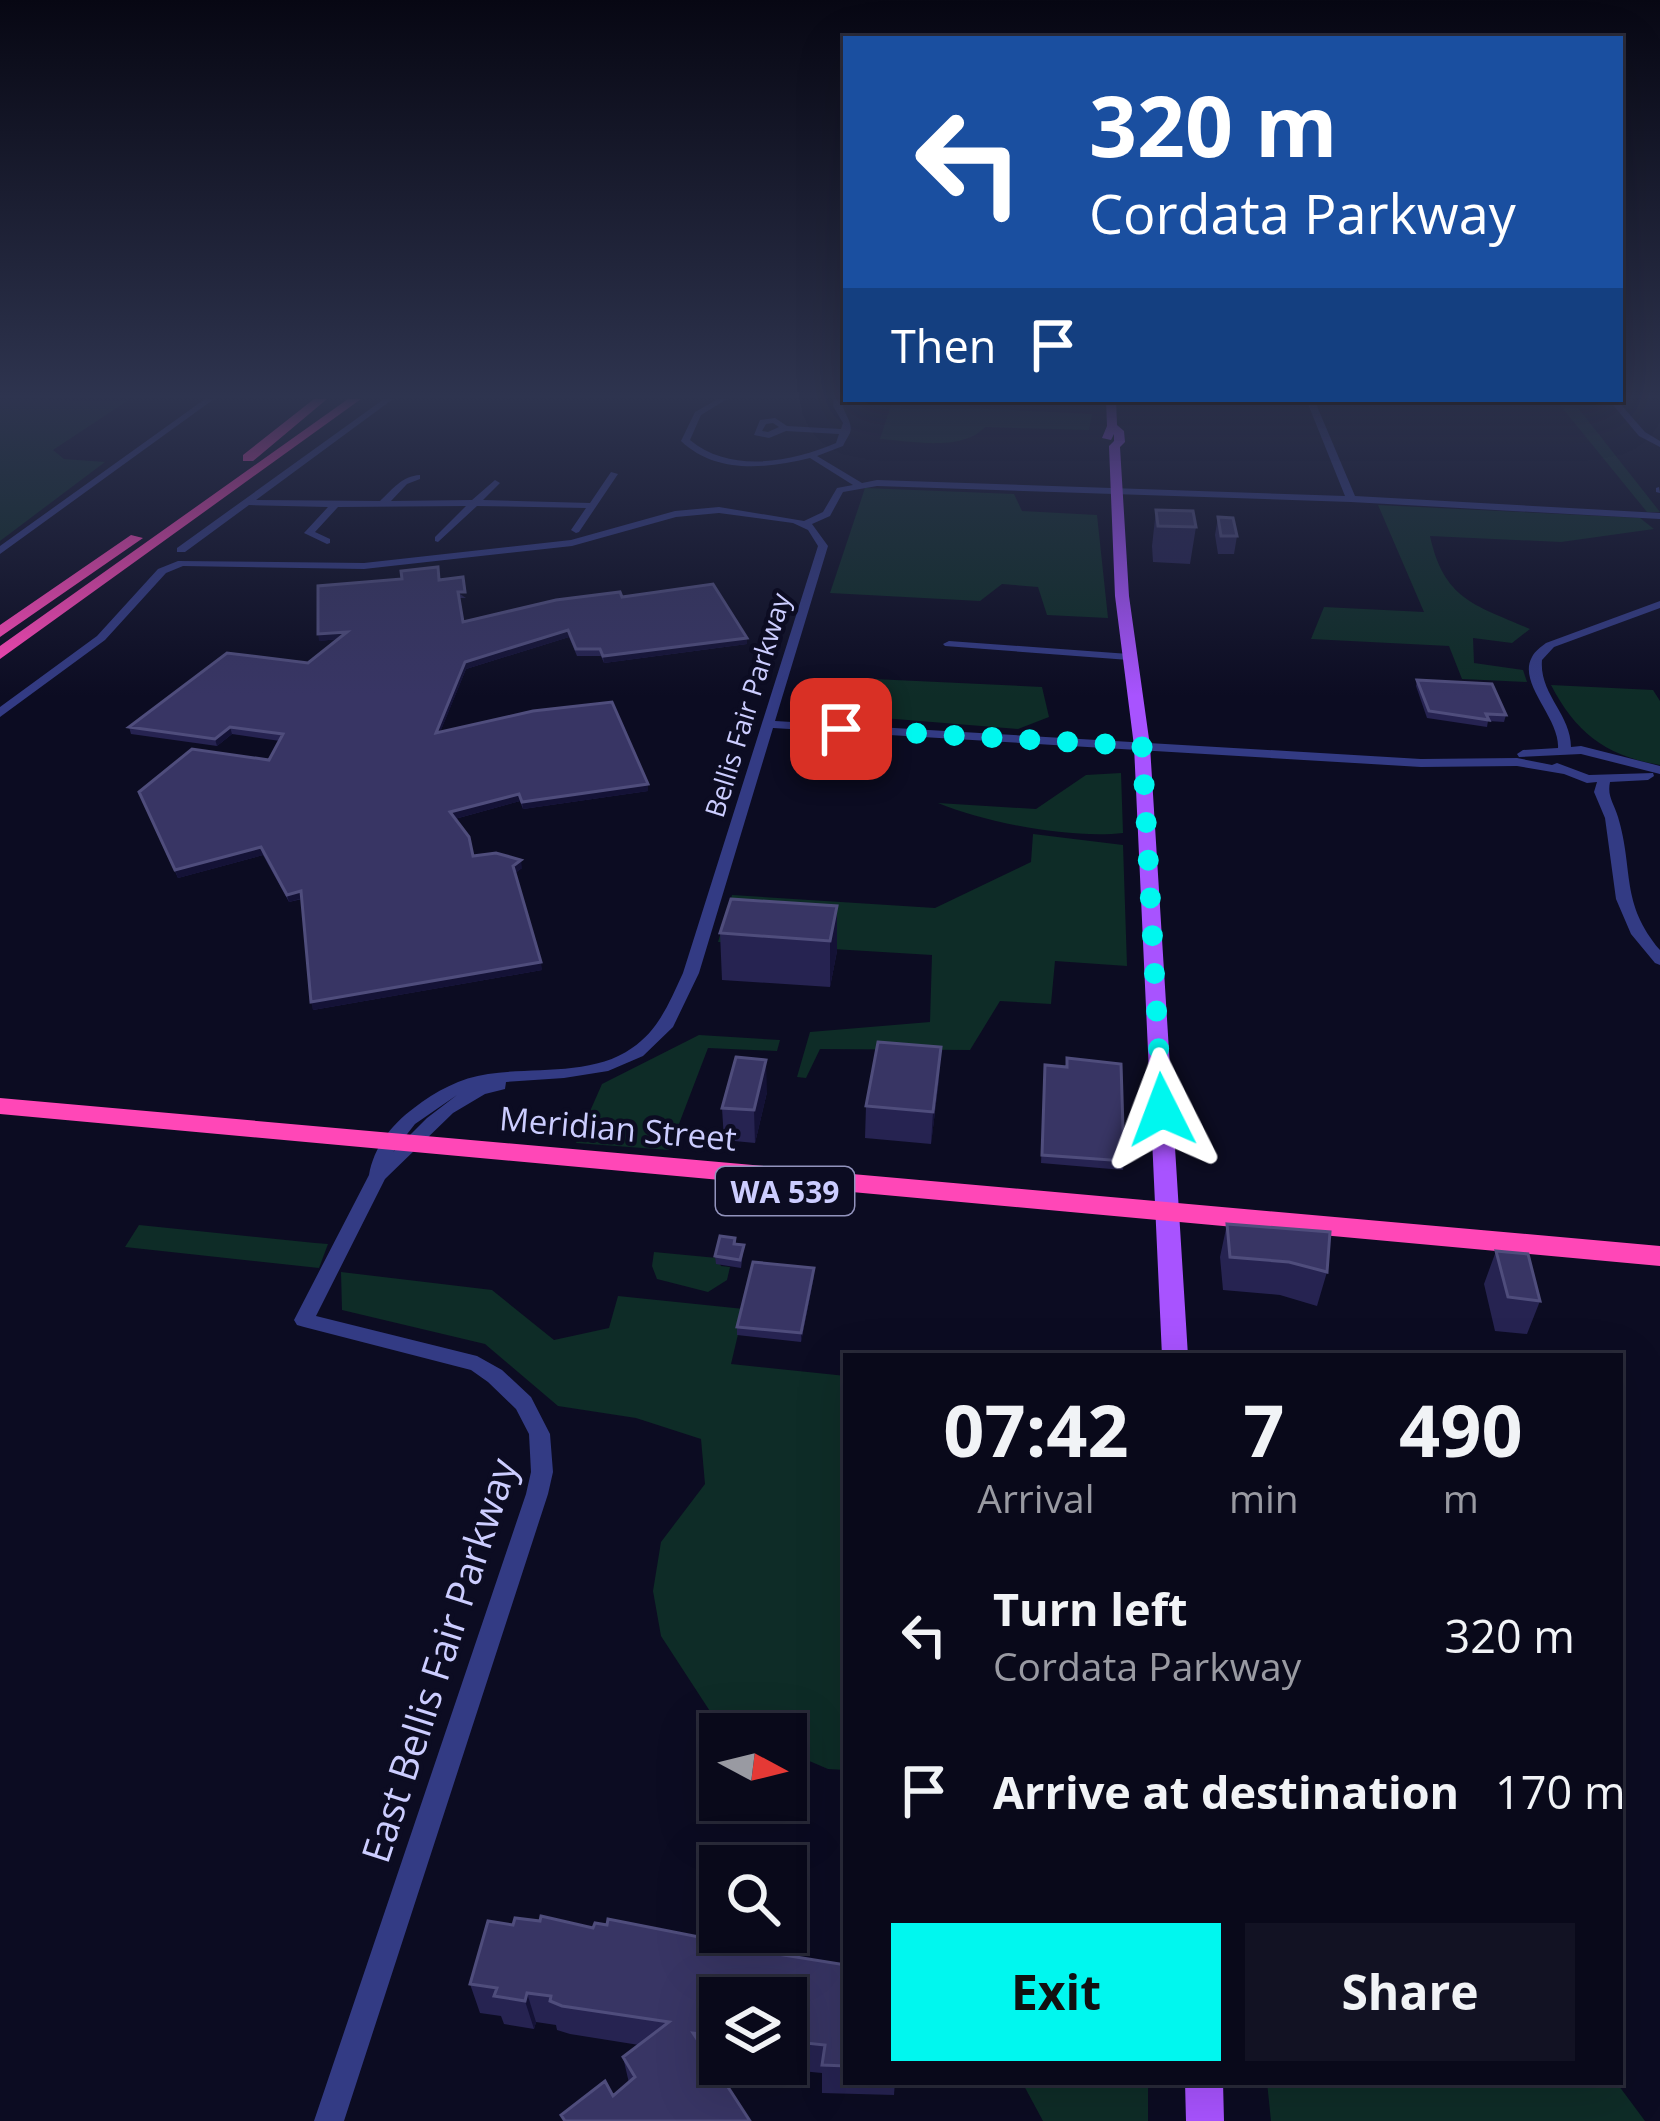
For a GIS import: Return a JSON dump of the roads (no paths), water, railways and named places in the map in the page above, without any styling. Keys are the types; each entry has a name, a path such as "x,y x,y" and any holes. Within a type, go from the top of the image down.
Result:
{"highway":[{"path":"0,631 192,498"},
{"path":"0,657 219,498"},
{"name":"Meridian Street","path":"2,1116 602,1175 1660,1256"},
{"name":"Meridian Street","path":"2,1116 129,1119 392,1156 763,1177 1660,1270"},
{"path":"602,1175 634,1172 746,1181 763,1177"}],"main road":[{"path":"1116,498 1129,657 1142,746 1175,1353"},
{"path":"1204,2085 1205,2121"}],"street":[{"path":"0,551 73,498"},
{"path":"181,550 251,498"},
{"path":"383,504 389,498"},
{"path":"576,530 598,498"},
{"path":"1,712 100,638 162,571 182,563 312,568 386,564 572,543 700,511 756,512 804,524 827,514 836,498"},
{"path":"1272,498 1657,519"},
{"path":"245,502 334,506 482,500 593,506"},
{"path":"438,539 468,505 482,500"},
{"path":"327,541 309,533 334,506"},
{"name":"Bellis Fair Parkway","path":"392,1156 453,1102 522,1077 610,1065 644,1049 669,1027 692,973 822,555 821,539 804,524"},
{"path":"1660,604 1547,648 1533,669 1566,734 1552,761 1584,785 1610,828 1626,909 1660,960"},
{"path":"949,644 1129,657"},
{"path":"1549,705 1597,753 1615,764 1600,792 1612,818 1610,828"},
{"path":"767,724 1421,763 1517,762 1608,777 1660,774"},
{"path":"1421,763 1560,751 1597,753 1660,774"},
{"name":"East Bellis Fair Parkway","path":"329,2121 537,1494 545,1448 530,1408 501,1378 477,1364 304,1320 392,1156"}]}
